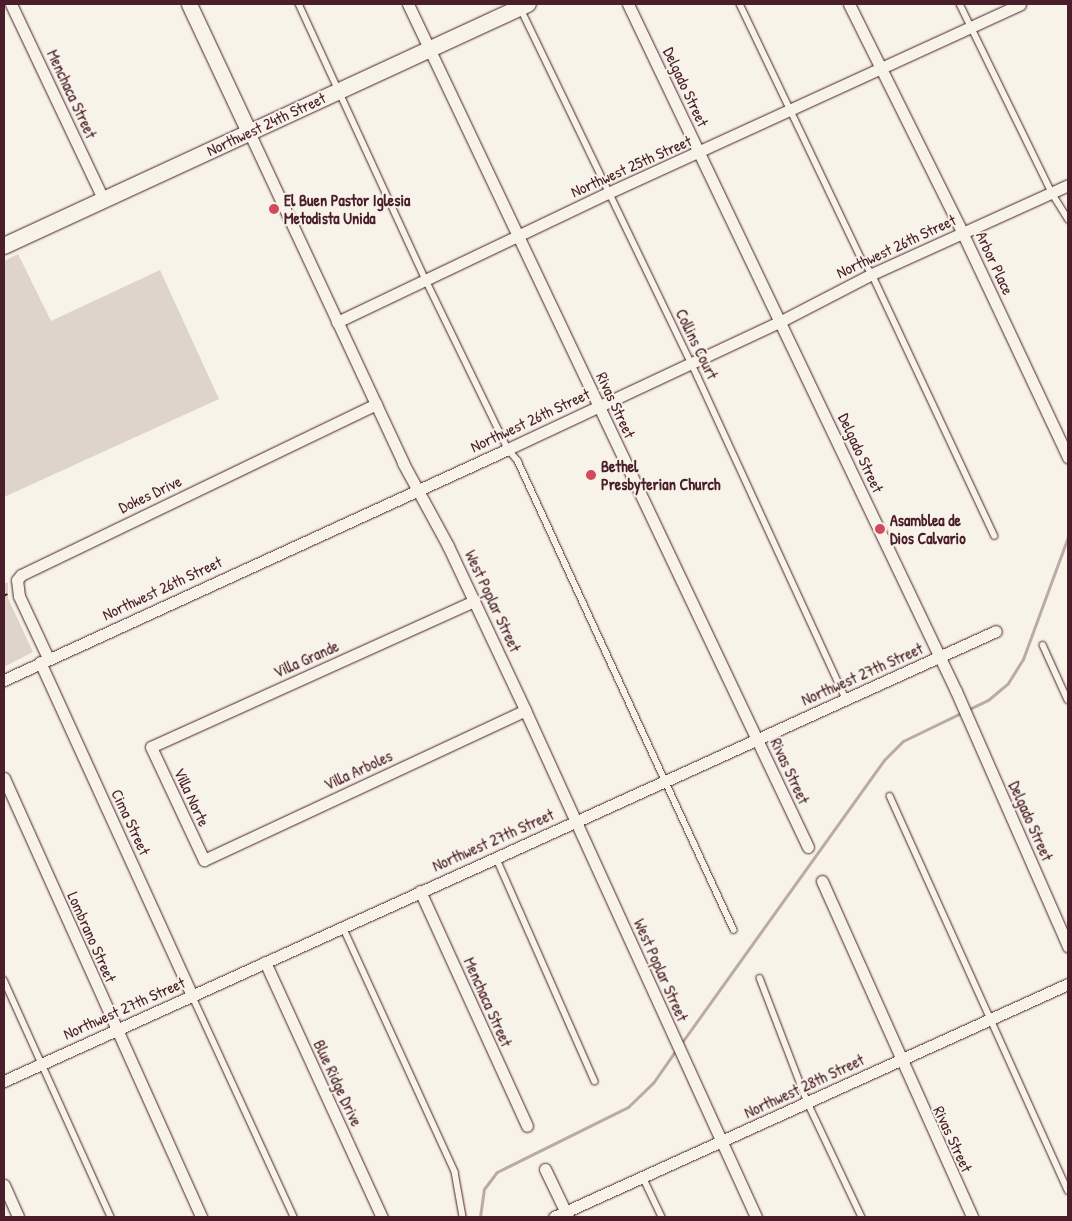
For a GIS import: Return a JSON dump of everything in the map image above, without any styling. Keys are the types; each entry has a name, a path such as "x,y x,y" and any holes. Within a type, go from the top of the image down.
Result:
{"main road":[{"name":"Northwest 24th Street","path":"4,246 430,50 523,5"}],"street":[{"name":"Menchaca Street","path":"11,4 103,199"},
{"name":"West Poplar Street","path":"189,4 416,489 474,601 525,710 686,1070 756,1217"},
{"name":"Rivas Street","path":"408,4 808,847"},
{"name":"Delgado Street","path":"628,4 956,692 1068,946"},
{"name":"Arbor Place","path":"849,4 879,69 962,232 1068,457"},
{"name":"Northwest 25th Street","path":"337,322 425,278 1020,4"},
{"name":"Northwest 26th Street","path":"4,680 690,364 872,274 962,232 1068,186"},
{"name":"Dokes Drive","path":"44,660 19,596 17,580 21,575 376,404"},
{"name":"Villa Grande","path":"152,747 474,601"},
{"name":"Northwest 27th Street","path":"4,1080 996,631"},
{"name":"Cima Street","path":"44,660 192,995"},
{"name":"Villa Arboles","path":"204,860 525,710"},
{"name":"Villa Norte","path":"152,747 204,860"},
{"name":"Lombrano Street","path":"4,778 201,1217"},
{"name":"Rivas Street","path":"822,881 900,1060 972,1217"},
{"name":"Menchaca Street","path":"420,891 526,1126"},
{"name":"Blue Ridge Drive","path":"265,962 382,1217"},
{"name":"Northwest 28th Street","path":"554,1217 567,1215 643,1177 1068,984"},
{"path":"545,1169 567,1215"},
{"path":"4,1185 18,1217"}],"lane":[{"path":"299,4 425,278 508,449 518,461 734,930"},
{"path":"740,4 861,258 872,274 995,536"},
{"path":"960,4 1052,193 1068,219"},
{"name":"Collins Court","path":"523,5 608,193 846,699"},
{"path":"1043,645 1068,700"},
{"path":"890,796 1068,1191"},
{"path":"496,857 596,1081"},
{"path":"342,927 455,1172 463,1217"},
{"path":"760,978 808,1103 862,1217"},
{"path":"4,980 111,1217"},
{"path":"192,995 294,1217"},
{"path":"643,1177 662,1217"}],"shaded area":[{"path":"18,254 51,321 160,270 219,399 4,497 4,261"},
{"path":"4,582 8,583 8,598 33,652 4,667"}],"waterway":[{"path":"680,1045 884,760 903,741 988,700 1008,683 1023,659 1068,537"},
{"path":"480,1217 484,1189 497,1172 628,1107 653,1083 676,1050"}],"place":[{"name":"El Buen Pastor Iglesia Metodista Unida","path":"274,209"},
{"name":"Bethel Presbyterian Church","path":"591,475"},
{"name":"Asamblea de Dios Calvario","path":"880,529"}]}
